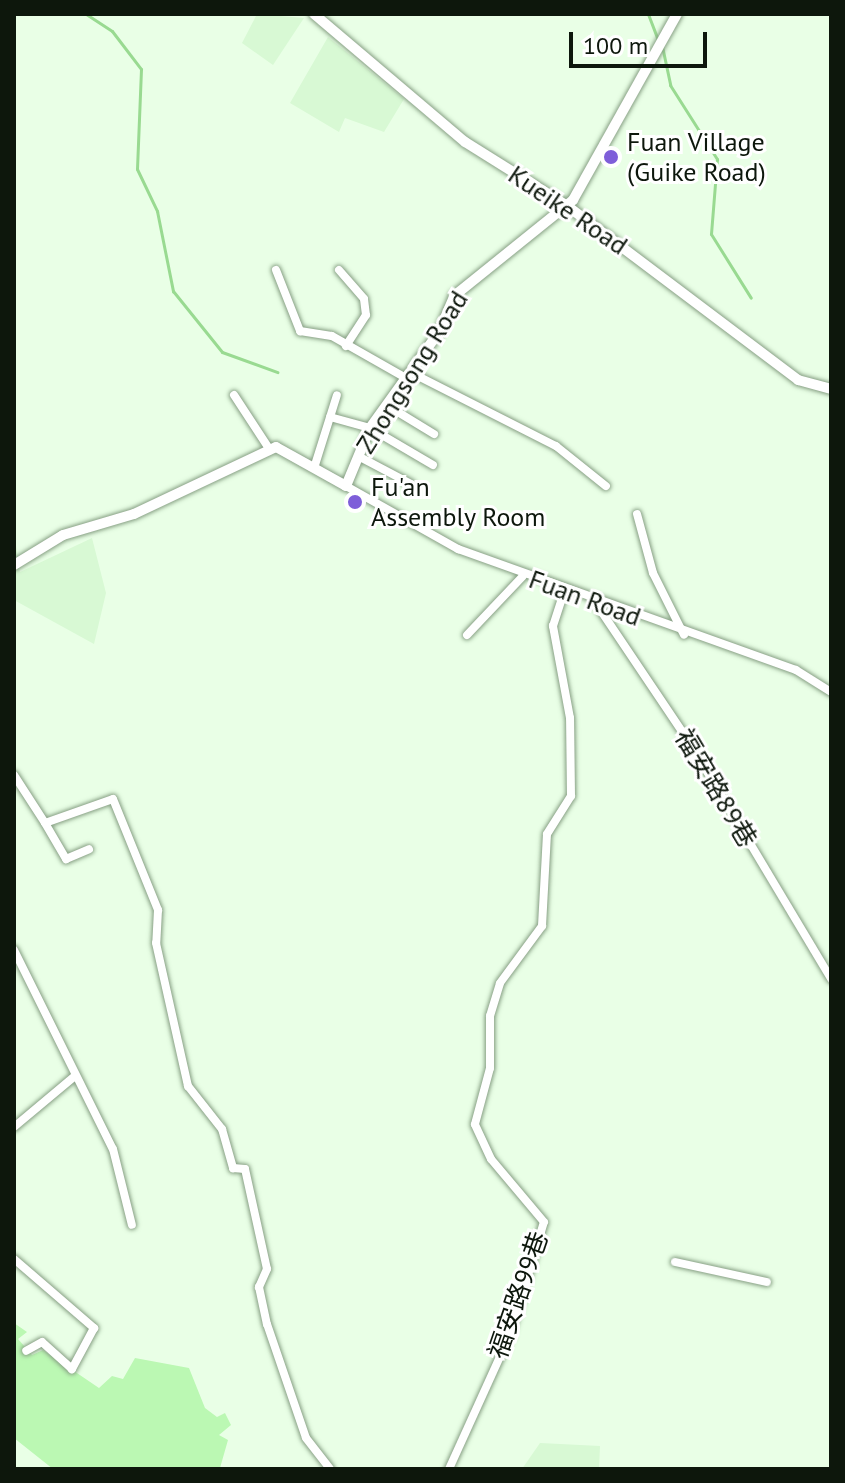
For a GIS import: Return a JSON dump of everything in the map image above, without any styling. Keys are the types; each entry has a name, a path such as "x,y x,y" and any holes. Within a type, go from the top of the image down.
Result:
{"street":[{"name":"Kueike Road","path":"314,14 465,142 566,205 798,380 831,389"},
{"name":"Zhongsong Road","path":"270,450 285,448 346,486 370,428 408,375 454,296 566,205 677,14"},
{"path":"276,270 300,331 346,346 556,446 606,486"},
{"path":"339,270 364,299 366,315 346,346"},
{"path":"14,565 63,535 137,512 270,450 234,395"},
{"path":"315,465 337,395"},
{"path":"388,406 434,434"},
{"path":"330,417 370,428 433,465"},
{"path":"358,456 411,484"},
{"name":"Fuan Road","path":"346,486 412,528 523,576 593,598 684,636 796,670 831,692"},
{"path":"637,514 653,573 684,636"},
{"path":"467,635 523,576"},
{"name":"福安路99巷","path":"449,1469 509,1337 544,1222 491,1159 475,1124 490,1068 490,1016 500,983 542,926 547,834 571,796 570,718 553,626 565,590"},
{"name":"福安路89巷","path":"593,598 693,748 831,979"},
{"path":"14,775 66,859 89,849"},
{"path":"45,823 113,799 118,824 158,910 156,943 188,1086 222,1129 233,1168 245,1169 267,1269 259,1287 267,1324 306,1438 330,1469"},
{"path":"14,950 124,1175 132,1225"},
{"path":"14,1127 75,1076"},
{"path":"14,1259 94,1328 72,1369 42,1342 26,1351"},
{"path":"675,1262 767,1282"}],"shaded area":[{"path":"257,14 304,18 273,65 242,43"},
{"path":"328,37 404,99 384,132 345,118 339,132 290,103"},
{"path":"14,532 20,572 92,538 106,593 94,644 14,600"},
{"path":"540,1443 600,1446 599,1469 522,1469"}],"green space":[{"path":"14,1323 27,1332 18,1339 32,1355 43,1350 99,1388 112,1376 123,1379 135,1358 189,1368 205,1408 217,1417 225,1413 231,1425 219,1435 228,1440 220,1468 53,1469 14,1438"}],"waterway":[{"path":"86,14 112,31 141,69 137,169 157,211 173,291 222,352 277,372"},
{"path":"648,14 658,40"},
{"path":"662,46 670,85 717,159 711,234 751,298"}],"place":[{"name":"Fuan Village (Guike Road)","path":"611,157"},
{"name":"Fu'an Assembly Room","path":"355,502"}]}
